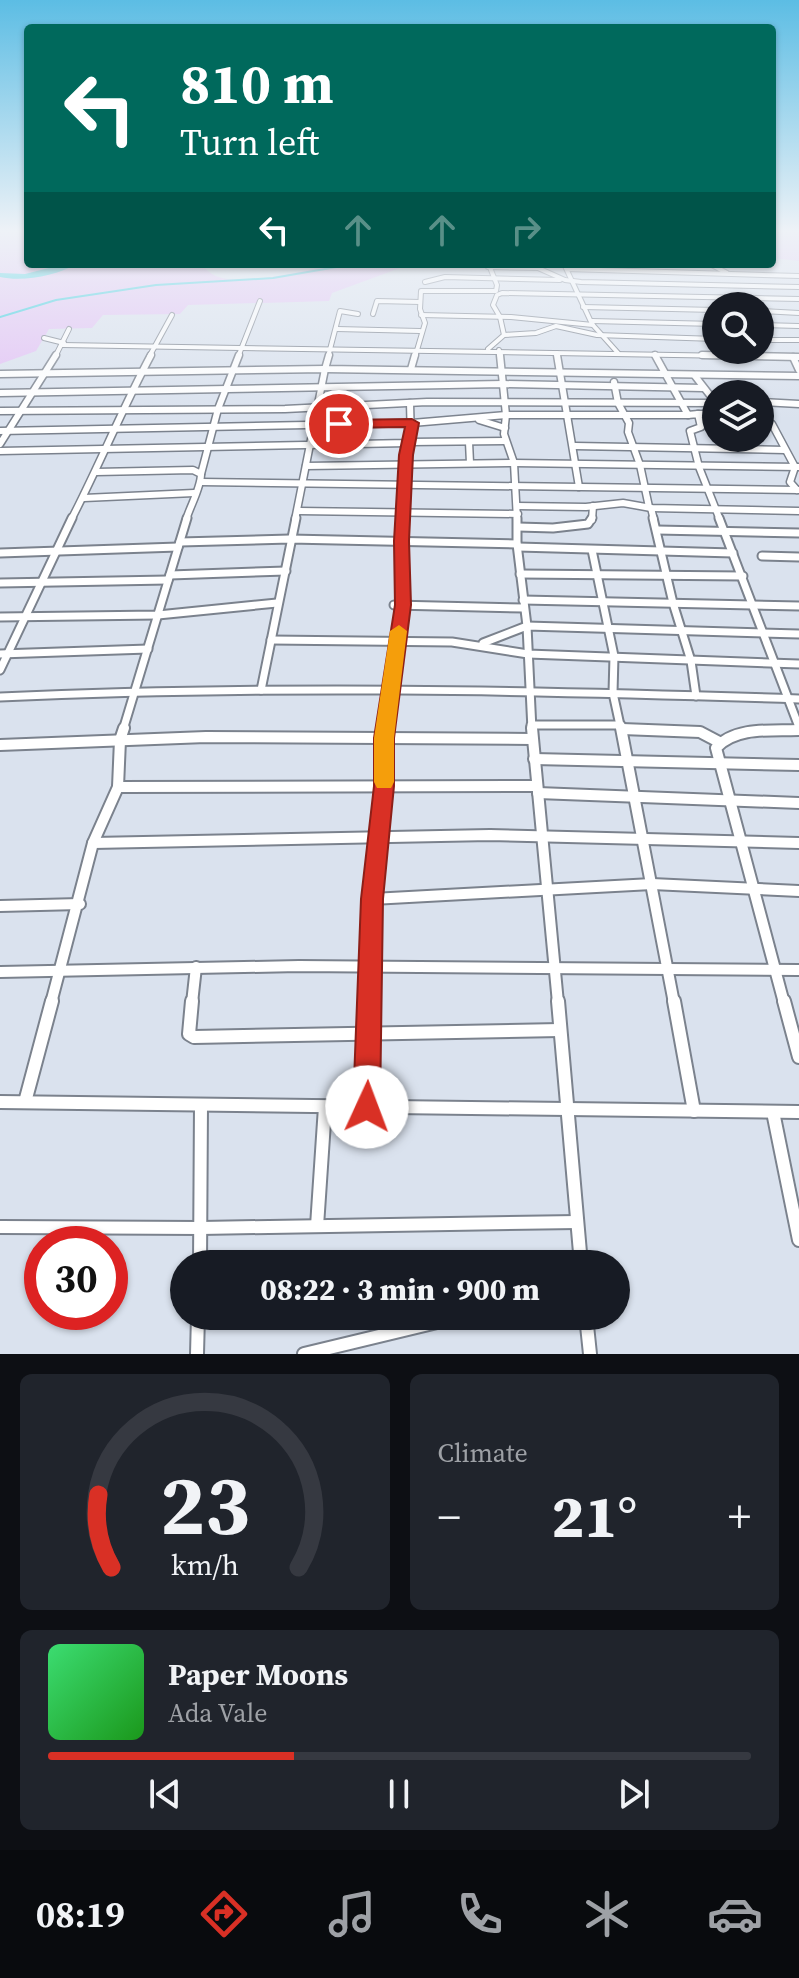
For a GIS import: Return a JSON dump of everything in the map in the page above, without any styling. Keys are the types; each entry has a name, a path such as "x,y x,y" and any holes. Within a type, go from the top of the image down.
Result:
{"street":[{"path":"411,369 414,348 425,323 421,315 420,293"},
{"path":"495,293 493,307 500,317 504,335"},
{"path":"522,293 702,298"},
{"path":"657,293 658,297"},
{"path":"44,338 63,344 499,350 557,353 666,374 799,373 796,357 618,354 597,335 583,307 582,294"},
{"path":"774,299 799,299"},
{"path":"25,1102 80,904 93,843 118,787 120,740 134,691 201,478 218,409 240,347 248,339 260,301"},
{"path":"373,314 377,301 420,302"},
{"path":"583,307 702,310"},
{"path":"261,690 290,539 305,482 315,408 325,369 340,311 358,314"},
{"path":"774,312 799,313"},
{"path":"0,670 3,654 84,498 122,408 172,315"},
{"path":"421,315 592,323 702,324"},
{"path":"774,325 799,326"},
{"path":"502,326 523,334"},
{"path":"487,350 504,335 556,326 597,335 702,339"},
{"path":"0,444 46,373 69,329"},
{"path":"337,329 420,331"},
{"path":"774,340 799,340"},
{"path":"499,350 502,402 506,415 505,441 514,463 517,486 518,545 527,626 532,739 580,1250"},
{"path":"557,353 564,403 578,464 579,487"},
{"path":"0,374 325,369 590,373 608,365 618,354"},
{"path":"655,355 688,415"},
{"path":"608,365 663,551 673,603 691,661 696,696"},
{"path":"587,385 590,373"},
{"path":"695,376 702,386"},
{"path":"0,393 503,384 702,388"},
{"path":"0,411 315,408 502,402 702,404"},
{"path":"367,1107 372,899 384,786 384,738 397,640 406,465 412,423 410,403"},
{"path":"774,403 799,404"},
{"path":"531,725 693,731 719,742 744,733 799,729 786,699 777,663 699,467 690,431 701,427 698,414"},
{"path":"0,431 412,423 506,415 702,414"},
{"path":"475,419 505,428"},
{"path":"774,428 797,467"},
{"path":"0,451 505,441"},
{"path":"469,442 470,463"},
{"path":"575,446 785,450"},
{"path":"306,466 514,463 797,467"},
{"path":"797,467 790,482 798,490"},
{"path":"96,472 193,470 201,478 305,482 798,490"},
{"path":"84,498 194,493"},
{"path":"299,511 403,513 623,503 650,507 799,511"},
{"path":"518,527 553,528 588,524 592,520 593,506"},
{"path":"657,530 799,533"},
{"path":"0,553 290,539 733,553"},
{"path":"592,550 614,656 613,693 636,798 694,1111"},
{"path":"762,556 799,557"},
{"path":"0,583 286,571"},
{"path":"520,574 743,576"},
{"path":"398,605 604,601 799,606"},
{"path":"0,617 158,615 277,603"},
{"path":"480,645 527,626 799,634"},
{"path":"271,640 397,640 480,645 528,654 799,664"},
{"path":"3,654 148,649"},
{"path":"0,697 134,691 529,690 799,699"},
{"path":"0,745 206,737 532,739"},
{"path":"719,742 716,748 739,841 799,1057"},
{"path":"534,759 799,765"},
{"path":"118,787 384,786 799,803"},
{"path":"93,843 541,835 799,843"},
{"path":"372,899 546,887 652,884 799,891"},
{"path":"0,906 80,904"},
{"path":"0,972 370,965 799,970"},
{"path":"196,967 189,1024 189,1034 194,1037 560,1030"},
{"path":"0,1102 799,1112"},
{"path":"200,1250 201,1105"},
{"path":"317,1226 325,1107"},
{"path":"773,1112 799,1240"},
{"path":"0,1227 201,1228 577,1222"},
{"path":"197,1354 198,1330"},
{"path":"304,1354 404,1330"},
{"path":"587,1330 590,1354"}],"shaded area":[{"path":"0,293 332,293 329,301 188,305 180,314 103,315 92,328 49,329 36,351 0,364"}],"waterway":[{"path":"0,317 56,300 101,293"}],"slow traffic":[{"path":"384,782 384,738 399,631"}],"route":[{"path":"339,424 412,423 406,455 401,541 403,605 389,688 384,738 384,786 372,899 367,1107"}]}
